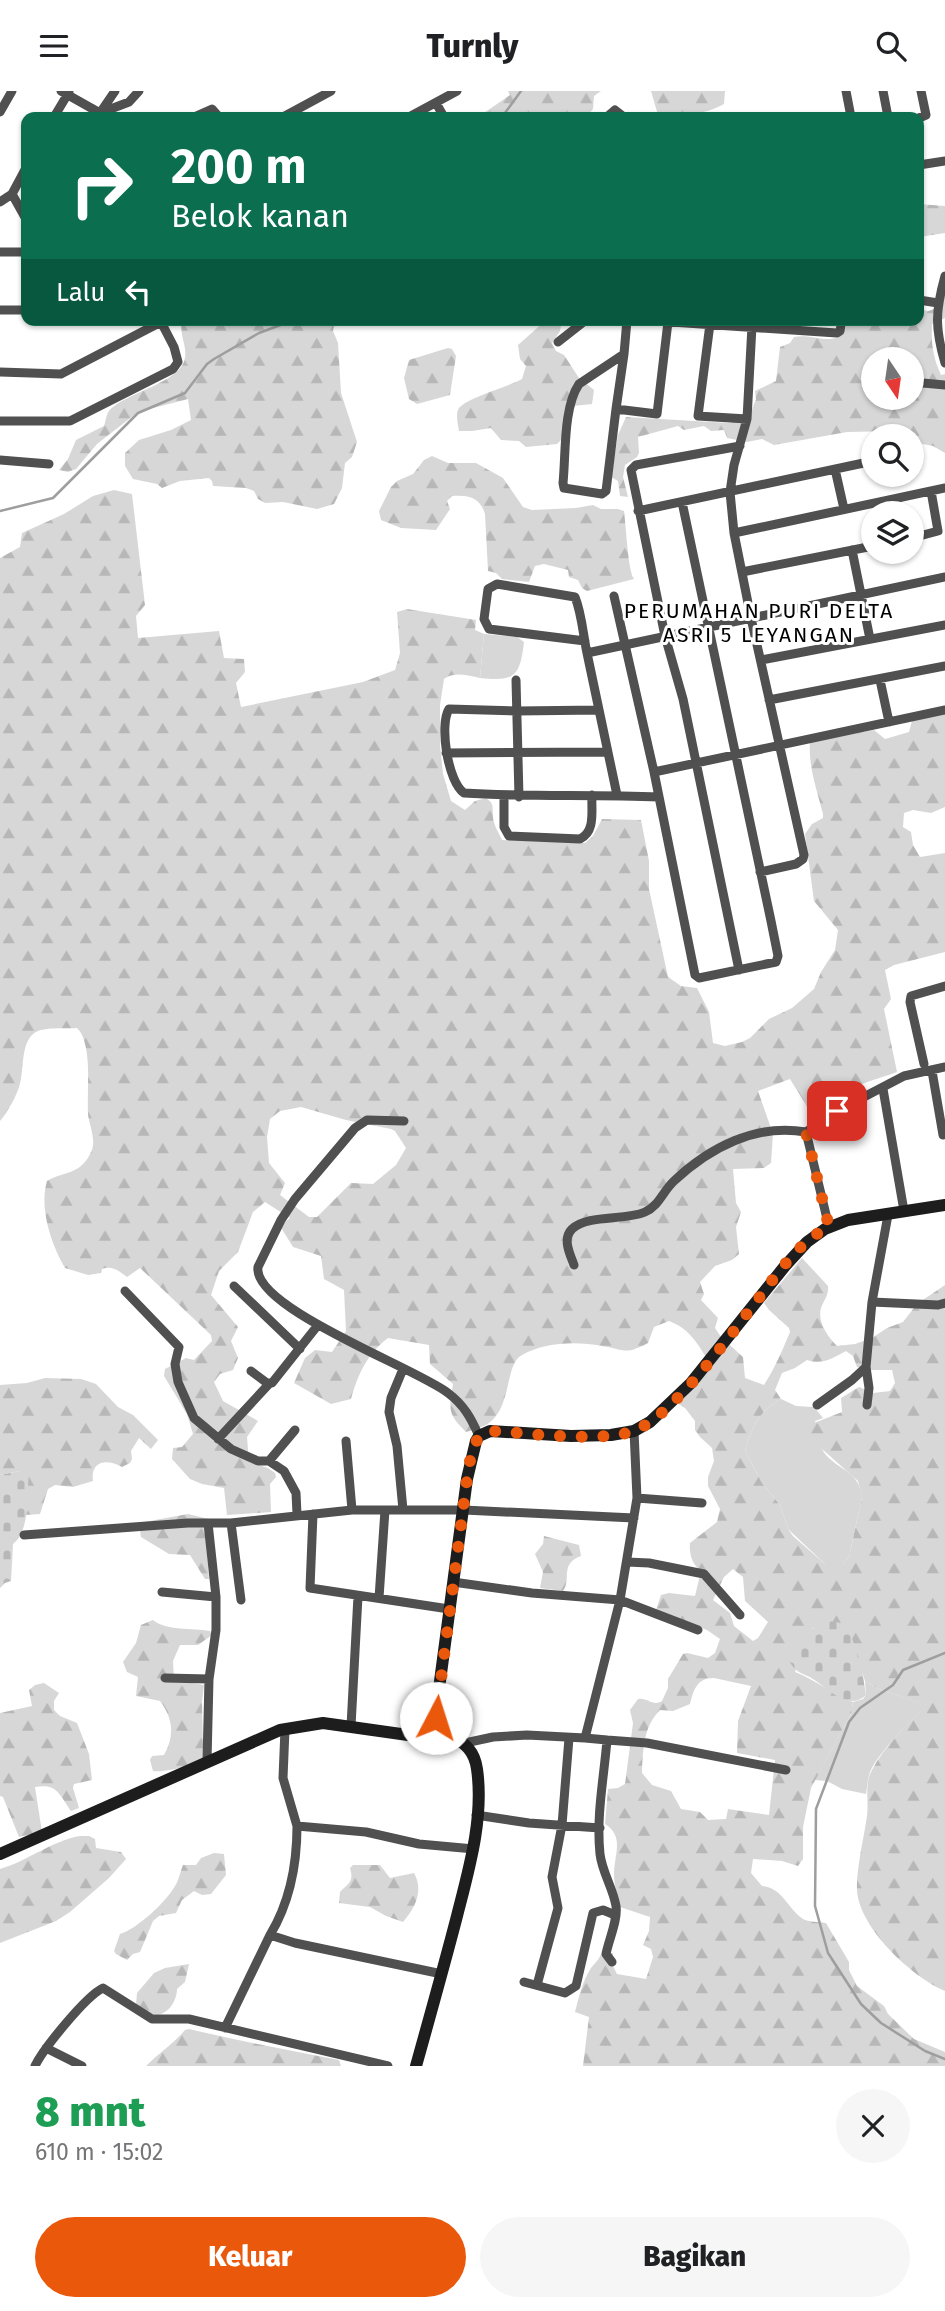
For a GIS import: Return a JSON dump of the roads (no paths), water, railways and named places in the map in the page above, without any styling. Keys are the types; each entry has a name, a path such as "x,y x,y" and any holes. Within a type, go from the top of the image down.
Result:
{"main road":[{"path":"416,2066 474,1849 478,1782 472,1751 466,1743 443,1730 436,1718 436,1711 473,1446 479,1436 490,1431 571,1436 611,1435 634,1431 650,1422 691,1383 807,1242 829,1227 848,1220 945,1205"},
{"path":"0,1854 285,1729 323,1723 415,1737 443,1730"}],"street":[{"path":"0,111 12,91"},
{"path":"101,112 115,91"},
{"path":"103,112 129,102 139,91"},
{"path":"291,112 317,95 331,91"},
{"path":"419,112 457,91"},
{"path":"846,91 850,112"},
{"path":"883,91 887,112"},
{"path":"921,91 924,116"},
{"path":"56,112 66,93 98,112"},
{"path":"436,103 441,112"},
{"path":"924,164 945,161"},
{"path":"0,202 12,194 21,177"},
{"path":"12,194 21,210"},
{"path":"0,252 21,252"},
{"path":"945,277 938,303 936,327 945,363"},
{"path":"924,301 938,303"},
{"path":"0,310 21,310"},
{"path":"0,372 61,374 151,326"},
{"path":"0,421 70,421 173,369 178,362 174,347 163,326"},
{"path":"558,342 578,326"},
{"path":"624,354 579,384 575,390 570,406 564,488 602,494 606,491 624,354 626,326"},
{"path":"616,409 657,414 668,326"},
{"path":"710,326 698,416 747,419"},
{"path":"760,872 796,864 803,859 734,533 730,492 734,465 747,419 752,326 836,333 840,331 841,326"},
{"path":"924,383 945,385"},
{"path":"739,970 683,699 665,636 631,479 633,467 740,446"},
{"path":"0,460 49,464"},
{"path":"638,511 861,464"},
{"path":"835,469 844,509"},
{"path":"734,533 945,488"},
{"path":"924,535 938,531 930,491"},
{"path":"614,596 627,644 695,975 699,978 778,960 682,502"},
{"path":"742,572 861,548"},
{"path":"852,550 870,639"},
{"path":"587,653 945,577"},
{"path":"585,642 489,629 484,619 488,589 496,584 575,597 585,642 617,795"},
{"path":"761,660 945,625"},
{"path":"769,700 945,666"},
{"path":"516,680 519,797"},
{"path":"880,680 889,722"},
{"path":"599,710 517,712 449,709 446,715 446,753 458,790 464,793 519,797 659,797"},
{"path":"654,772 945,710"},
{"path":"446,753 608,753"},
{"path":"504,796 504,827 509,836 580,839 591,829 592,795"},
{"path":"943,1135 910,1002 911,996 945,986"},
{"path":"574,1265 567,1240 576,1226 648,1212 672,1183 718,1146 773,1132 806,1132 857,1099 883,1089 904,1076 928,1068 945,1067"},
{"path":"883,1089 904,1211"},
{"path":"404,1121 367,1120 355,1128 295,1199 281,1220 257,1274 281,1299 318,1325 432,1382 454,1398 470,1415 479,1436"},
{"path":"806,1132 829,1227"},
{"path":"867,1405 869,1388 866,1367 872,1302 888,1215"},
{"path":"234,1286 300,1349"},
{"path":"125,1291 179,1347 174,1364 178,1383 194,1418 230,1449 258,1461 269,1461 284,1471 296,1493 297,1514"},
{"path":"872,1302 945,1303"},
{"path":"218,1439 282,1373 318,1325"},
{"path":"817,1405 866,1367"},
{"path":"403,1369 391,1398 389,1412 397,1446 403,1510"},
{"path":"251,1371 269,1384"},
{"path":"269,1461 295,1430"},
{"path":"585,1738 627,1562 637,1498 634,1431"},
{"path":"346,1441 352,1510"},
{"path":"637,1498 702,1503"},
{"path":"24,1535 231,1523 352,1510 464,1510 634,1518"},
{"path":"379,1598 385,1510"},
{"path":"313,1514 310,1588 449,1609"},
{"path":"207,1761 209,1679 216,1630 216,1597 208,1523"},
{"path":"231,1523 242,1599"},
{"path":"627,1562 649,1563 704,1574 740,1615"},
{"path":"453,1582 532,1593 620,1600 698,1630"},
{"path":"162,1592 216,1597"},
{"path":"351,1726 358,1595"},
{"path":"165,1678 209,1679"},
{"path":"225,2028 283,1914 297,1858 298,1826 283,1778 285,1729"},
{"path":"466,1743 493,1737 527,1735 647,1743 786,1770"},
{"path":"537,1985 558,1908 552,1877 562,1825 569,1738"},
{"path":"607,1740 600,1854 616,1903 606,1954 612,1962"},
{"path":"476,1815 529,1823 600,1828"},
{"path":"298,1826 366,1832 419,1844 474,1849"},
{"path":"524,1982 565,1993 572,1991 576,1986 593,1913 603,1910 615,1915"},
{"path":"270,1935 295,1943 442,1975"},
{"path":"35,2066 46,2048 92,1996 103,1989 152,2019 189,2019 388,2066"},
{"path":"46,2048 82,2066"}],"waterway":[{"path":"506,112 521,91"},
{"path":"0,511 53,498 138,413 185,393 207,364 259,333 278,326"},
{"path":"945,1653 903,1670 893,1685 860,1708 849,1722 816,1809 815,1906 828,1953 861,2004 881,2023 925,2051 945,2059"}],"district":[{"name":"PERUMAHAN PURI DELTA ASRI 5 LEYANGAN","path":"759,623"}]}
